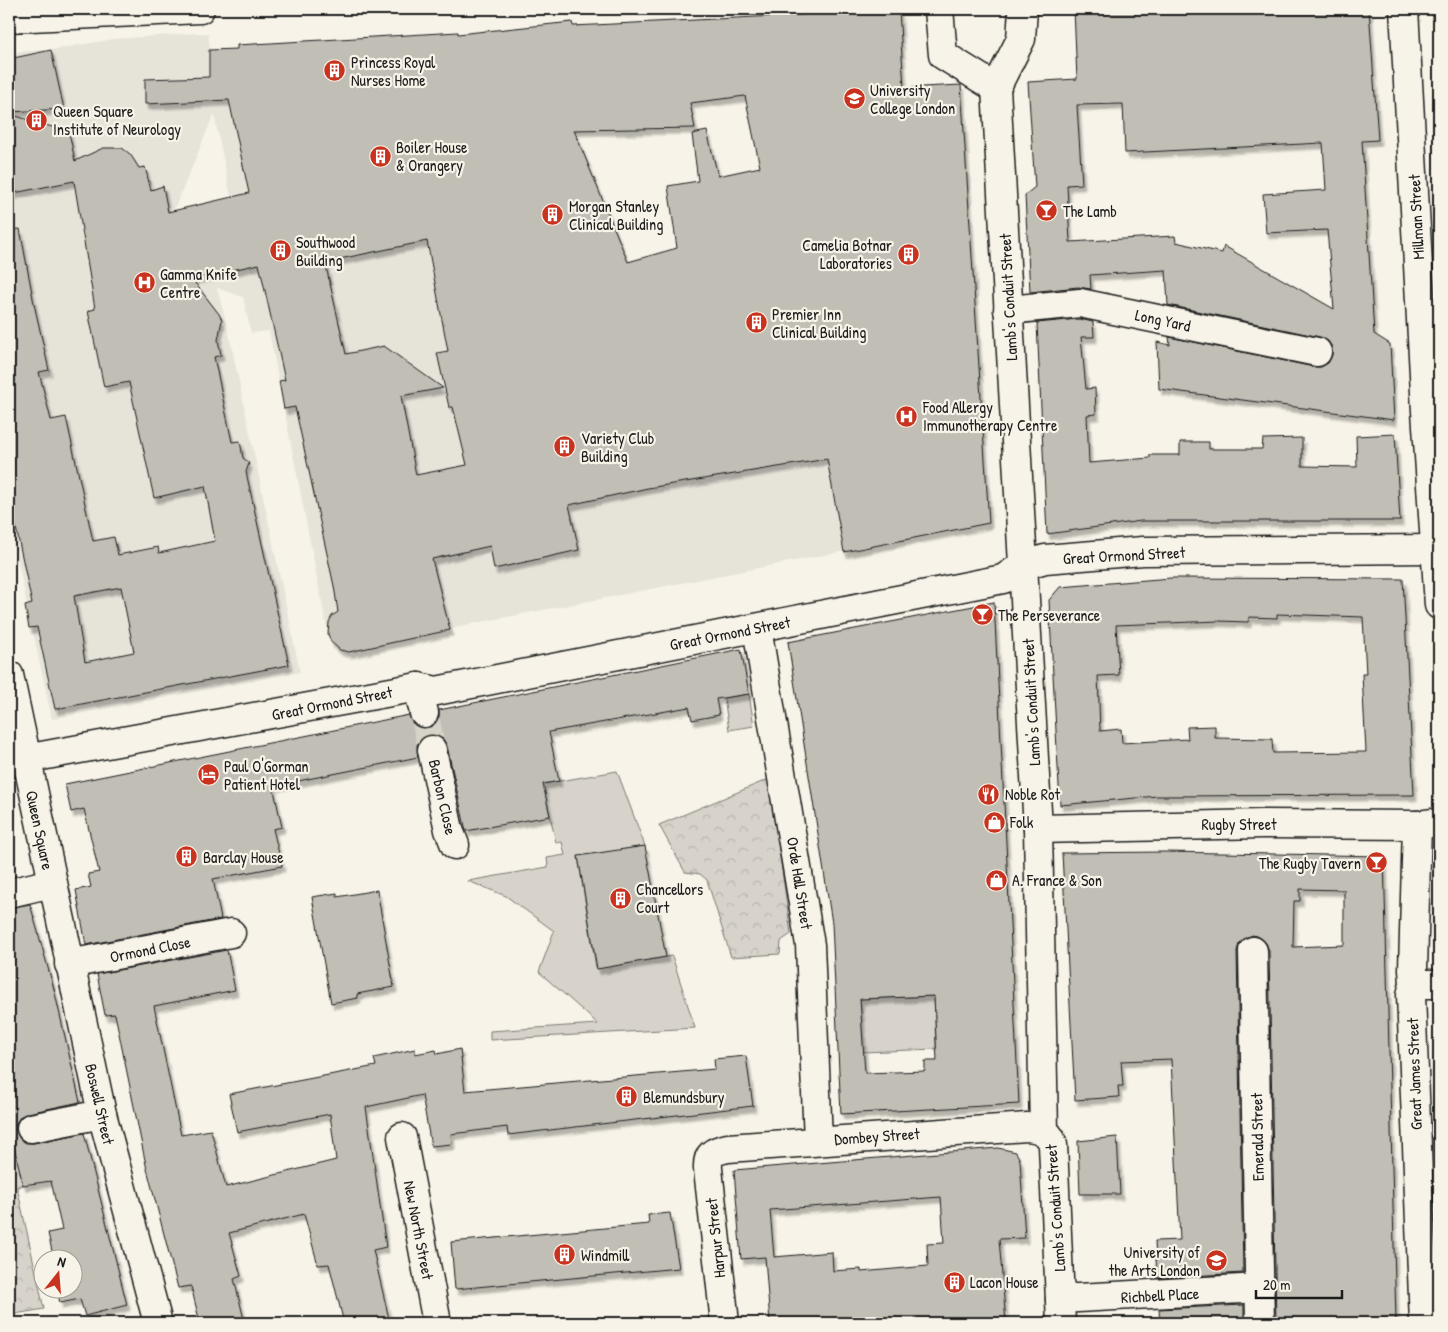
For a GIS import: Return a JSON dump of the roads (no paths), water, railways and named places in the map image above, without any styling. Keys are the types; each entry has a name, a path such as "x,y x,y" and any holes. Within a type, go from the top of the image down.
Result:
{"street":[{"path":"9,18 200,9"},
{"path":"939,9 943,55 998,98 1021,39 1023,9"},
{"name":"Millman Street","path":"1404,9 1426,411 1437,549 1439,605"},
{"name":"Lamb's Conduit Street","path":"998,98 1008,310 1038,829 1044,1132 1052,1139 1053,1145 1060,1311"},
{"name":"Long Yard","path":"1008,310 1080,303 1317,352"},
{"name":"Great Ormond Street","path":"25,759 421,700 436,691 1003,579 1024,565 1046,559 1144,551 1437,549"},
{"name":"Orde Hall Street","path":"757,628 810,945 818,1140"},
{"name":"Queen Square","path":"9,675 52,883 9,893"},
{"name":"Barbon Close","path":"432,750 449,830 455,845"},
{"name":"Rugby Street","path":"1038,829 1234,824 1428,824"},
{"name":"Great James Street","path":"1424,1323 1410,994 1427,984 1412,968 1428,824"},
{"name":"Boswell Street","path":"52,883 102,1114 158,1323"},
{"name":"Ormond Close","path":"69,964 231,933"},
{"name":"Emerald Street","path":"1253,951 1260,1323"},
{"path":"31,1128 102,1114"},
{"name":"Dombey Street","path":"711,1154 728,1148 1011,1127 1033,1127 1044,1132"},
{"name":"New North Street","path":"402,1137 437,1323"},
{"name":"Harpur Street","path":"711,1154 707,1158 725,1323"},
{"name":"Richbell Place","path":"1060,1311 1260,1288"}],"tunnel":[{"path":"424,713 432,750"}],"place":[{"name":"Princess Royal Nurses Home","path":"335,71"},
{"name":"University College London","path":"854,99"},
{"name":"Queen Square Institute of Neurology","path":"37,120"},
{"name":"Boiler House & Orangery","path":"380,156"},
{"name":"The Lamb","path":"1047,211"},
{"name":"Morgan Stanley Clinical Building","path":"553,215"},
{"name":"Southwood Building","path":"280,251"},
{"name":"Camelia Botnar Laboratories","path":"908,254"},
{"name":"Gamma Knife Centre","path":"144,283"},
{"name":"Premier Inn Clinical Building","path":"756,323"},
{"name":"Food Allergy Immunotherapy Centre","path":"907,416"},
{"name":"Variety Club Building","path":"565,447"},
{"name":"The Perseverance","path":"982,615"},
{"name":"Paul O'Gorman Patient Hotel","path":"208,775"},
{"name":"Noble Rot","path":"989,794"},
{"name":"Folk","path":"994,822"},
{"name":"Barclay House","path":"187,857"},
{"name":"The Rugby Tavern","path":"1377,863"},
{"name":"A. France & Son","path":"996,880"},
{"name":"Chancellors Court","path":"620,898"},
{"name":"Blemundsbury","path":"627,1097"},
{"name":"Windmill","path":"565,1255"},
{"name":"University of the Arts London","path":"1216,1261"},
{"name":"Lacon House","path":"954,1282"}]}
